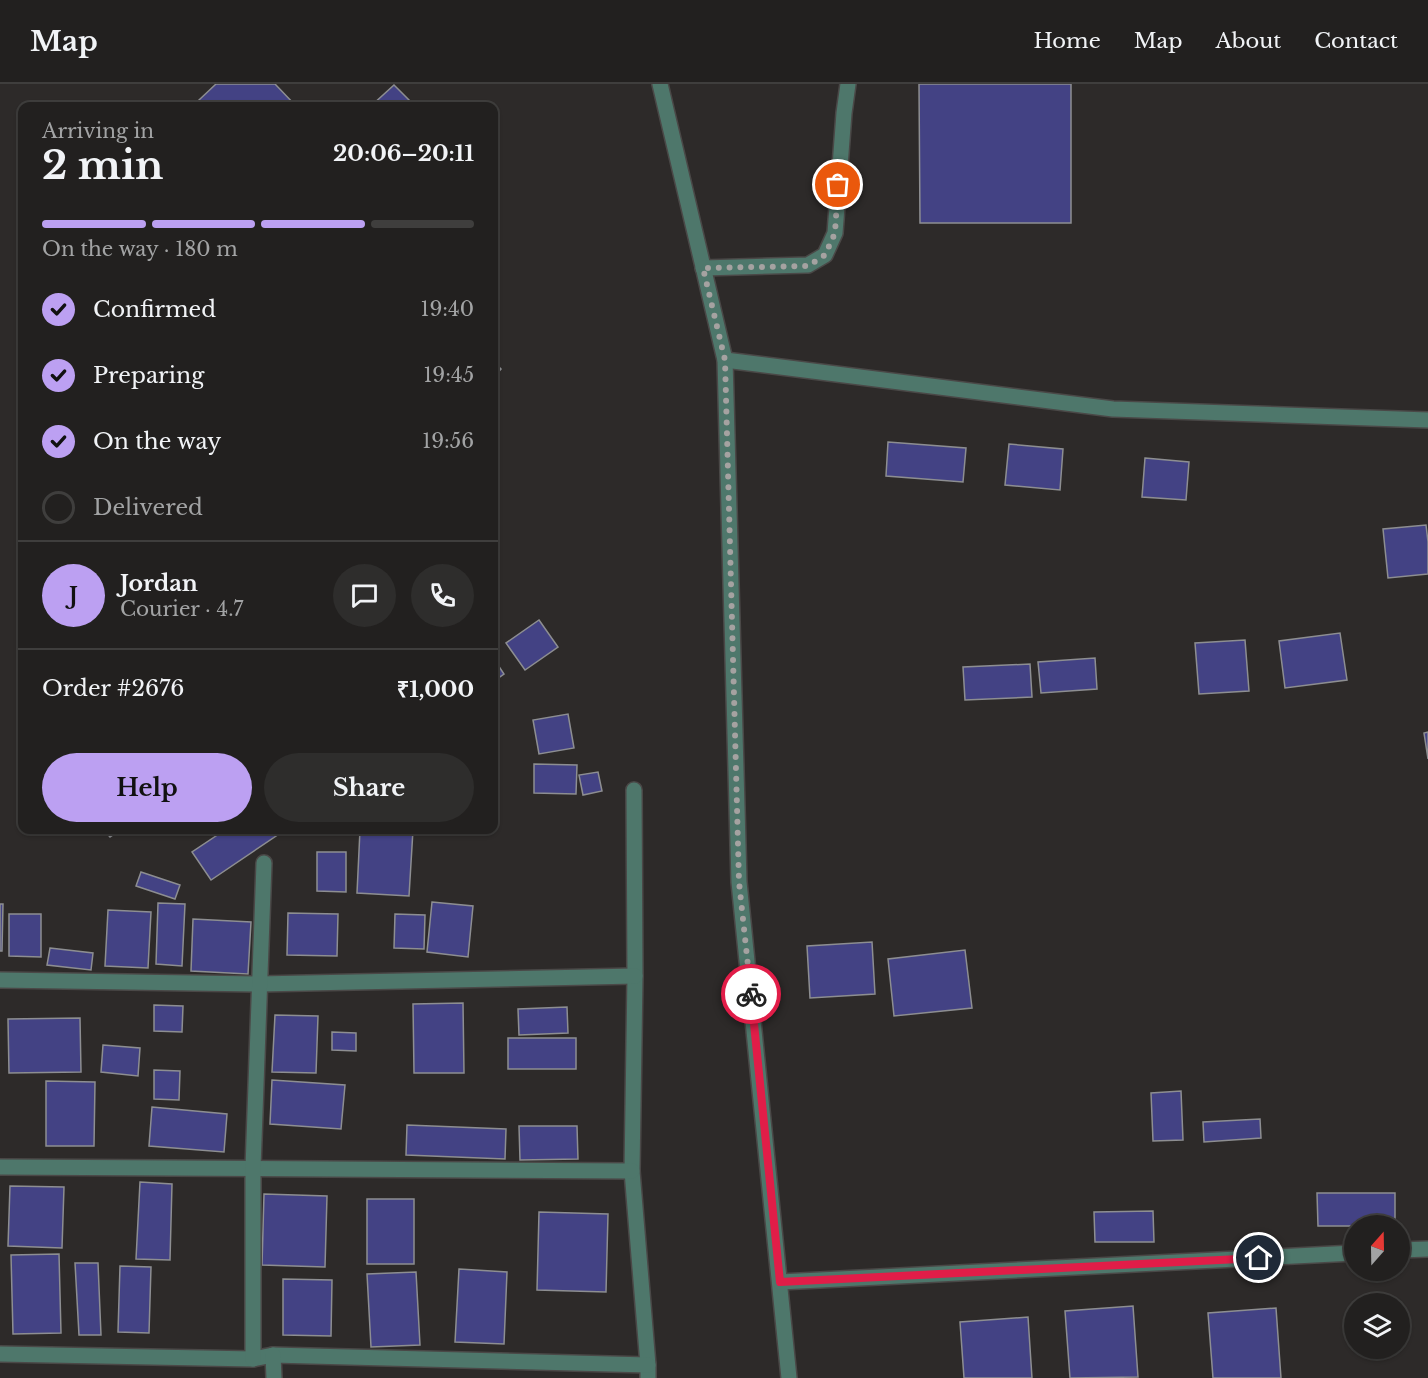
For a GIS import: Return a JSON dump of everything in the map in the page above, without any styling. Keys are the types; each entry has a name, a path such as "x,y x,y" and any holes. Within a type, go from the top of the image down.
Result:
{"street":[{"path":"660,84 725,360 739,882 789,1378"},
{"path":"703,268 808,266 825,255 835,233 848,84"},
{"path":"725,360 1113,409 1428,420"},
{"path":"0,1354 253,1359 273,1355 648,1372 632,1171 634,790"},
{"path":"253,1359 253,1168 264,863"},
{"path":"0,980 259,984 634,975"},
{"path":"0,1167 632,1171"},
{"path":"1410,1250 1428,1249"},
{"path":"780,1282 1344,1254"},
{"path":"273,1355 274,1378"}],"building":[{"path":"216,84 275,84 292,102 201,102 199,100"},
{"path":"919,84 1071,84 1071,223 920,223"},
{"path":"394,85 411,102 375,102"},
{"path":"888,442 966,448 963,482 886,476"},
{"path":"1009,444 1063,449 1060,490 1005,485"},
{"path":"1145,458 1189,462 1186,500 1142,497"},
{"path":"1426,525 1428,574 1388,578 1383,529"},
{"path":"539,620 558,647 525,670 506,643"},
{"path":"1340,633 1347,680 1285,688 1279,641"},
{"path":"1245,640 1249,691 1199,694 1195,643"},
{"path":"1095,658 1097,689 1041,693 1038,662"},
{"path":"1030,664 1032,697 965,700 963,667"},
{"path":"498,665 504,674 498,678"},
{"path":"568,714 574,748 539,754 533,720"},
{"path":"1428,732 1428,759 1424,733"},
{"path":"534,764 577,765 576,794 534,793"},
{"path":"598,772 602,791 583,795 579,775"},
{"path":"219,834 279,834 211,880 192,852"},
{"path":"360,834 413,834 409,896 357,893"},
{"path":"317,852 346,852 346,892 317,891"},
{"path":"141,872 180,885 175,899 136,886"},
{"path":"432,902 473,906 468,957 427,952"},
{"path":"158,903 185,904 182,966 156,964"},
{"path":"0,904 3,904 2,951 0,951"},
{"path":"108,910 151,912 148,968 105,966"},
{"path":"288,913 338,914 337,956 287,955"},
{"path":"9,914 41,914 41,957 9,956"},
{"path":"395,914 425,915 424,949 394,948"},
{"path":"193,919 251,922 248,974 191,971"},
{"path":"872,942 875,994 810,998 807,946"},
{"path":"50,948 93,953 91,970 47,965"},
{"path":"965,950 972,1008 894,1016 888,959"},
{"path":"463,1003 464,1073 414,1073 413,1004"},
{"path":"154,1005 183,1006 182,1032 154,1031"},
{"path":"567,1007 568,1033 519,1035 518,1009"},
{"path":"275,1015 318,1016 316,1073 272,1072"},
{"path":"80,1018 81,1072 9,1073 8,1019"},
{"path":"332,1032 356,1033 356,1051 332,1050"},
{"path":"508,1038 576,1038 576,1069 508,1069"},
{"path":"103,1045 140,1048 138,1076 101,1072"},
{"path":"154,1070 180,1071 179,1100 154,1099"},
{"path":"272,1080 345,1085 341,1129 270,1124"},
{"path":"46,1081 95,1082 94,1146 46,1146"},
{"path":"1181,1091 1183,1140 1153,1141 1151,1093"},
{"path":"152,1107 227,1114 224,1152 149,1146"},
{"path":"1260,1119 1261,1138 1204,1142 1203,1122"},
{"path":"407,1125 506,1129 505,1159 406,1155"},
{"path":"519,1126 577,1126 578,1159 520,1160"},
{"path":"140,1182 172,1184 170,1260 136,1259"},
{"path":"10,1186 64,1187 62,1248 8,1246"},
{"path":"1317,1193 1395,1193 1395,1215 1344,1215 1344,1226 1318,1226"},
{"path":"264,1194 327,1196 325,1267 262,1265"},
{"path":"367,1199 414,1199 414,1264 367,1264"},
{"path":"1153,1211 1154,1242 1095,1242 1094,1212"},
{"path":"539,1212 608,1214 606,1292 537,1290"},
{"path":"59,1254 61,1333 13,1334 11,1255"},
{"path":"75,1263 98,1263 101,1335 79,1335"},
{"path":"120,1266 151,1267 149,1333 118,1332"},
{"path":"459,1269 507,1272 504,1344 455,1342"},
{"path":"416,1272 420,1345 371,1347 367,1274"},
{"path":"283,1279 332,1280 331,1336 283,1335"},
{"path":"1133,1306 1138,1377 1070,1378 1065,1311"},
{"path":"1276,1308 1281,1378 1213,1378 1208,1313"},
{"path":"1028,1317 1032,1378 964,1378 960,1322"}],"way so far":[{"path":"751,994 739,882 725,360 703,268 808,266 825,255 835,233 838,185"}],"route":[{"path":"751,994 780,1282 1259,1258"}]}
